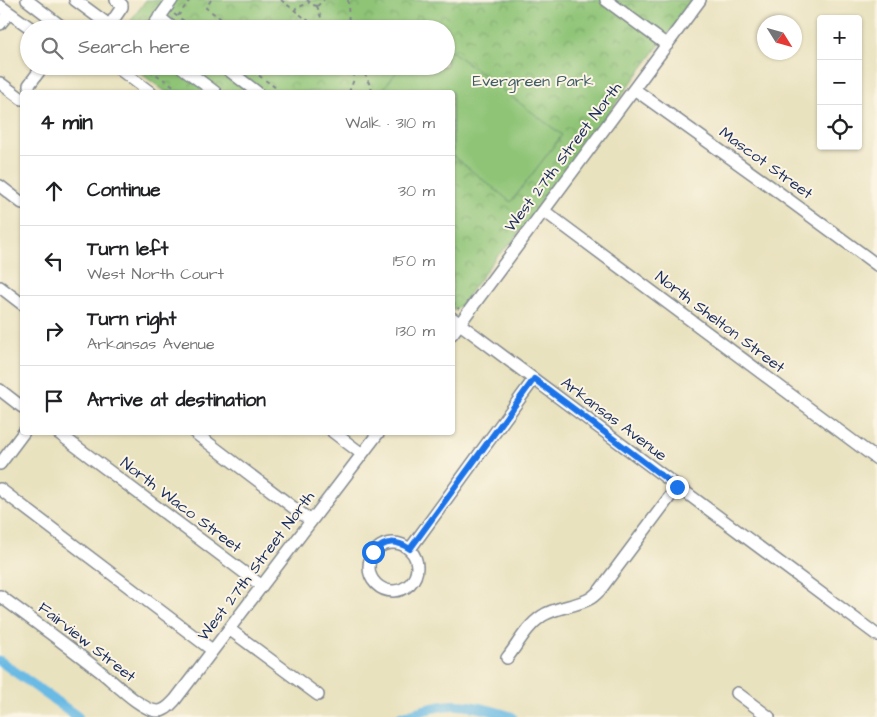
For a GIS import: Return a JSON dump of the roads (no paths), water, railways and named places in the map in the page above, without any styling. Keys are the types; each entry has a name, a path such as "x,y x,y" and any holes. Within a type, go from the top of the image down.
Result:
{"street":[{"path":"27,0 53,20"},
{"path":"76,0 100,20"},
{"path":"113,20 122,7 116,0"},
{"path":"606,0 667,45"},
{"name":"West 27th Street North","path":"456,321 544,211 700,0"},
{"path":"32,20 38,8"},
{"path":"157,20 166,8"},
{"path":"166,8 171,20"},
{"path":"0,24 4,9 20,21"},
{"path":"29,85 36,75"},
{"path":"128,75 147,90"},
{"path":"192,75 212,90"},
{"path":"235,75 254,90"},
{"path":"0,83 20,98"},
{"name":"Mascot Street","path":"634,89 774,189 877,266"},
{"path":"0,186 20,201"},
{"name":"North Shelton Street","path":"544,211 877,459"},
{"path":"0,287 20,302"},
{"name":"Arkansas Avenue","path":"456,321 877,635"},
{"path":"410,549 534,379"},
{"path":"0,390 20,405"},
{"path":"0,464 22,435"},
{"name":"North Waco Street","path":"61,435 262,586"},
{"path":"198,435 311,520"},
{"path":"337,435 362,454"},
{"name":"West 27th Street North","path":"155,711 162,711 171,704 376,435"},
{"path":"507,658 531,625 543,615 592,598 600,590 677,487"},
{"path":"0,489 212,650"},
{"path":"395,542 410,549 417,563 417,570 410,584 404,588 389,591 375,583 370,576 369,568 373,552 379,546 395,542"},
{"name":"Fairview Street","path":"0,596 101,672 133,699 149,710 155,711"},
{"path":"229,629 318,695"},
{"path":"737,693 768,717"}],"waterway":[{"path":"0,661 78,717"},
{"path":"401,717 449,705 477,707 512,717"}],"park label":[{"name":"Evergreen Park","path":"533,81"}]}
